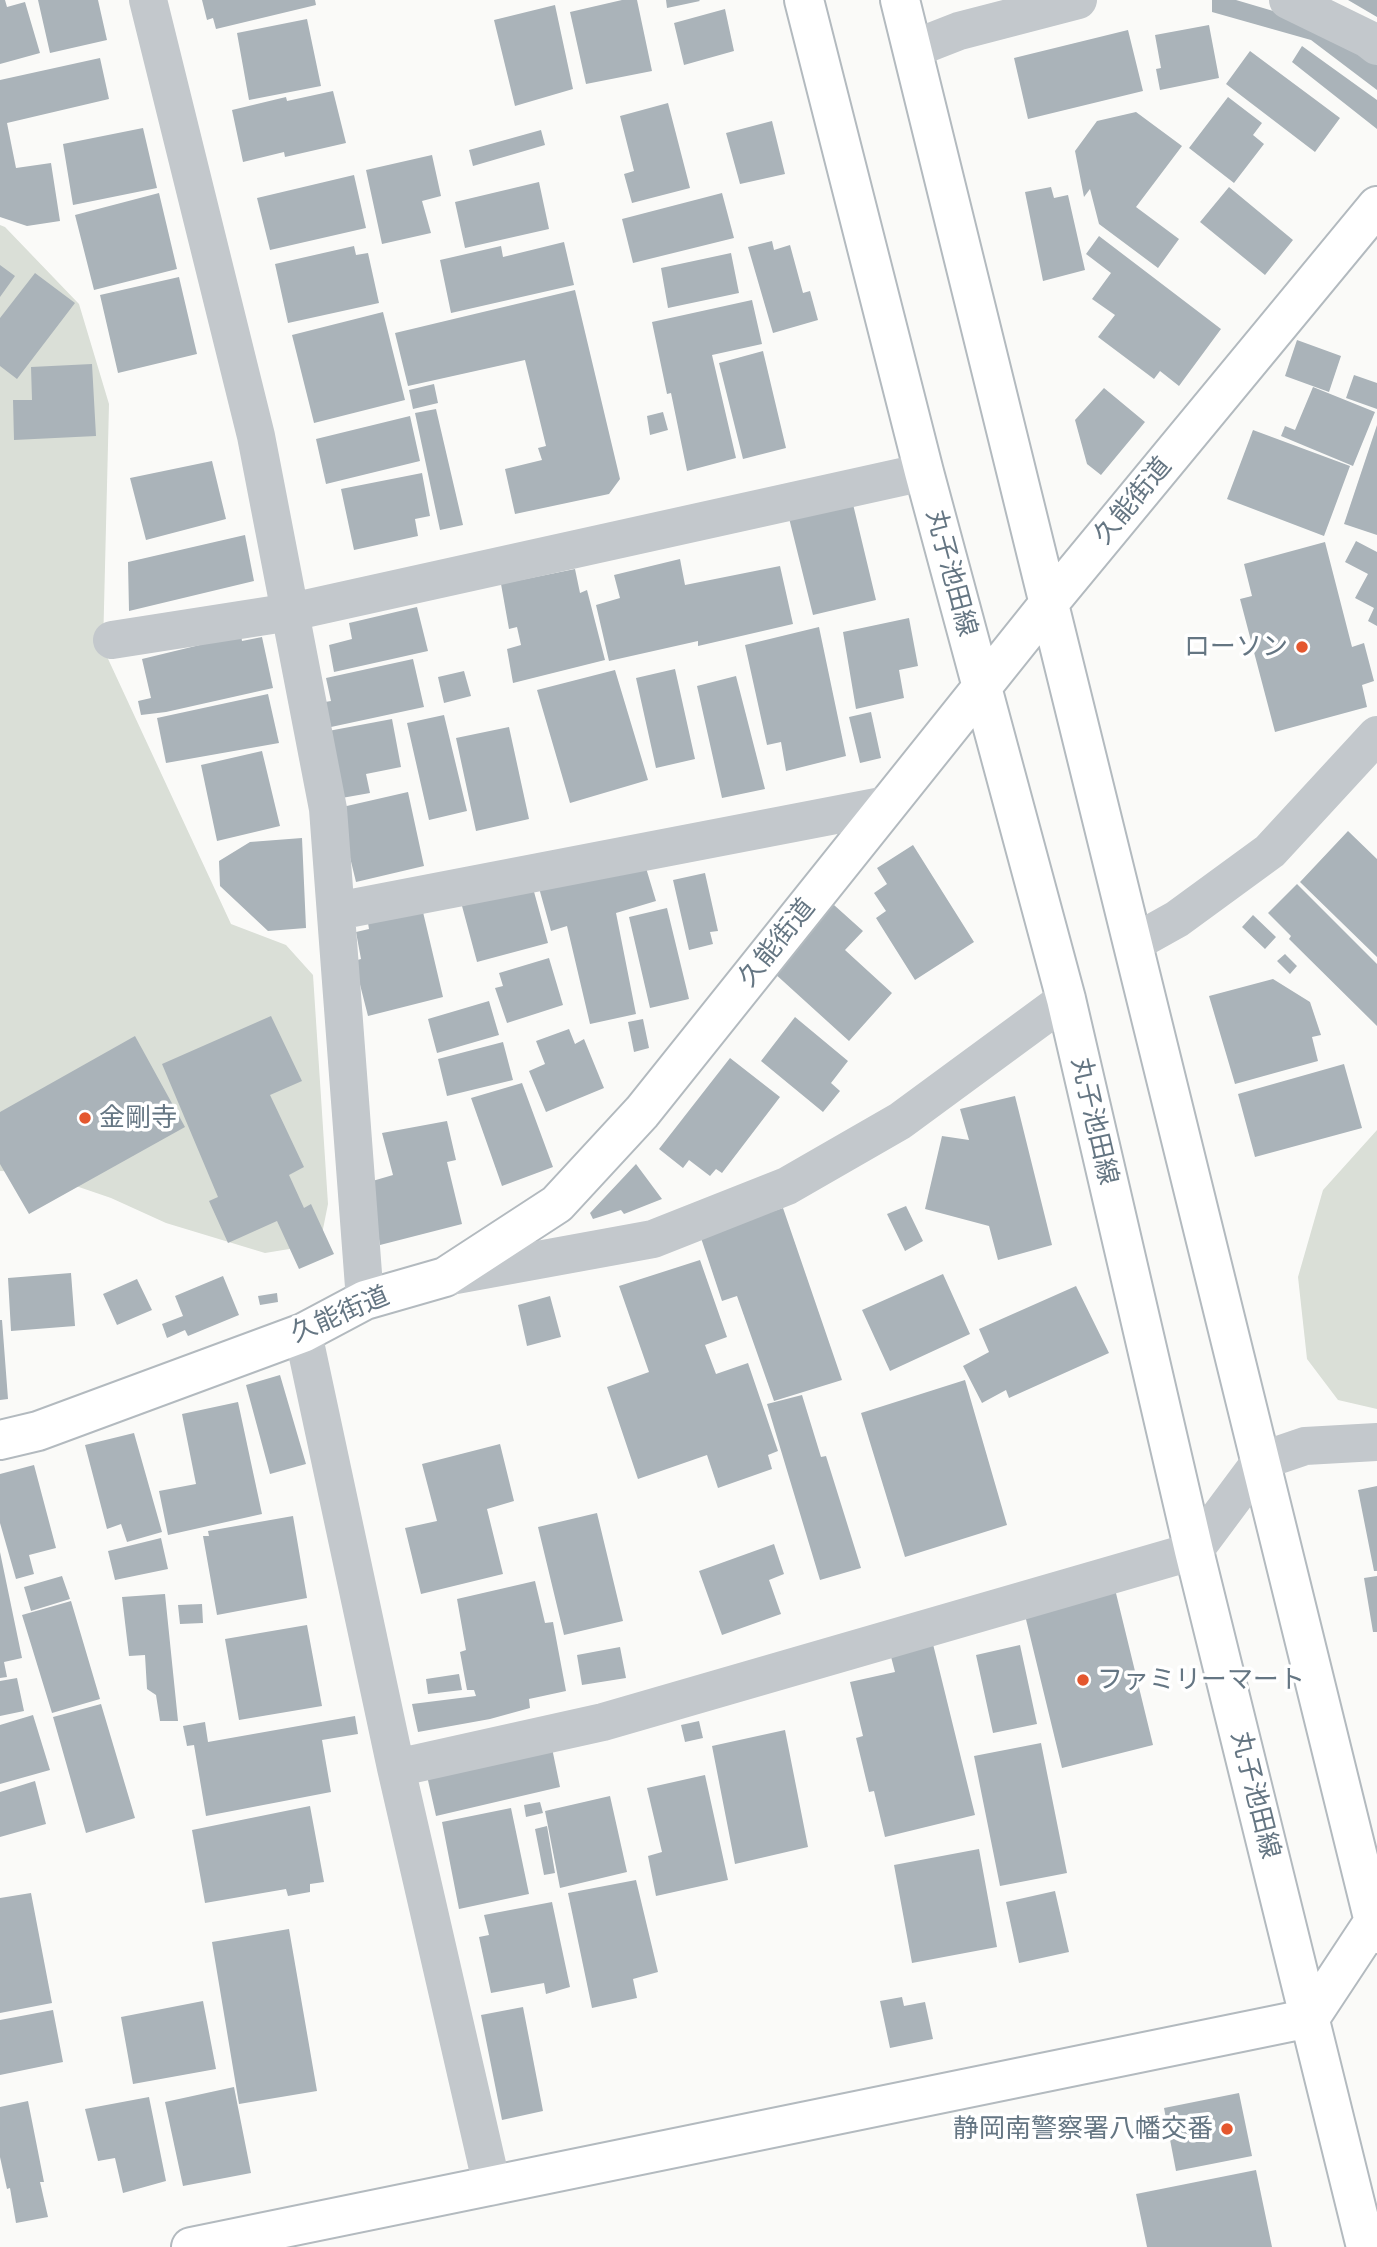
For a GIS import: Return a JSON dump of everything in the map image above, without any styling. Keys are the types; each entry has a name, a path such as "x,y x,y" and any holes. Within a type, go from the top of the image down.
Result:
{"street":[{"path":"148,0 256,436 328,809 365,1300"},
{"name":"丸子池田線","path":"804,0 924,472 1066,999 1194,1551 1366,2247"},
{"path":"191,2247 1310,2018 1376,1925 900,0"},
{"path":"913,49 958,31 1078,0"},
{"path":"1289,0 1357,33 1377,46"},
{"name":"久能街道","path":"0,1440 38,1430 303,1333 365,1300 445,1277 557,1205 642,1112 981,686 1377,206"},
{"path":"112,640 291,612 924,472"},
{"path":"1134,943 1177,919 1270,851 1377,735"},
{"path":"337,911 887,805"},
{"path":"445,1277 653,1239 787,1186 900,1121 1066,999"},
{"path":"303,1333 396,1768 492,2186"},
{"path":"396,1768 603,1722 1194,1551 1261,1461 1305,1446 1377,1442"}],"shaded area":[{"path":"0,225 5,227 79,304 109,404 103,648 231,924 286,945 313,975 328,1204 320,1244 265,1253 166,1223 111,1198 35,1172 0,1171"},
{"path":"1377,1130 1377,1409 1338,1400 1307,1359 1298,1277 1323,1190"}],"building":[{"path":"0,0 5,0 7,7 25,2 40,53 0,64"},
{"path":"38,0 98,0 107,40 50,53"},
{"path":"202,0 315,0 316,5 216,29 213,18 207,20"},
{"path":"622,0 637,0 652,71 586,84 570,12"},
{"path":"666,0 699,0 700,1 667,8"},
{"path":"1212,0 1236,0 1324,26 1377,65 1377,90 1311,40 1212,12"},
{"path":"1348,0 1377,0 1377,17"},
{"path":"555,5 573,89 515,106 494,20"},
{"path":"725,9 734,51 684,65 674,23"},
{"path":"307,19 321,86 249,100 237,33"},
{"path":"1209,25 1219,78 1160,90 1156,69 1161,68 1155,35"},
{"path":"1128,30 1143,91 1028,119 1014,58"},
{"path":"1302,46 1377,100 1377,129 1292,62"},
{"path":"1250,51 1340,118 1315,152 1226,84"},
{"path":"100,58 109,99 7,123 16,168 51,163 60,221 27,226 0,217 0,80"},
{"path":"333,91 346,143 285,157 284,152 243,162 232,110 286,97 287,101"},
{"path":"1228,97 1262,123 1253,135 1264,144 1234,183 1189,148"},
{"path":"668,103 690,188 632,203 624,174 634,171 620,116"},
{"path":"1136,112 1182,146 1136,207 1179,239 1158,268 1099,224 1090,189 1084,197 1075,151 1097,121"},
{"path":"772,121 785,174 740,184 726,133"},
{"path":"143,128 157,188 73,205 63,144"},
{"path":"541,130 545,145 473,166 469,150"},
{"path":"432,155 441,196 422,201 431,233 382,244 366,170"},
{"path":"354,175 366,228 270,250 257,198"},
{"path":"539,182 549,229 465,248 455,202"},
{"path":"1051,187 1054,198 1068,195 1085,270 1043,281 1025,192"},
{"path":"1229,187 1293,240 1265,275 1200,222"},
{"path":"159,193 177,269 94,290 75,215"},
{"path":"722,193 734,238 633,263 622,219"},
{"path":"1099,236 1221,329 1179,386 1160,371 1154,379 1098,337 1115,315 1092,299 1111,273 1086,254"},
{"path":"772,241 774,250 790,245 803,293 810,291 818,320 773,333 748,247"},
{"path":"564,242 574,285 451,313 440,260 501,246 503,257"},
{"path":"354,246 356,255 368,253 379,303 288,323 275,264"},
{"path":"731,253 739,293 668,308 661,268"},
{"path":"0,265 15,276 0,297"},
{"path":"35,273 75,303 17,379 0,366 0,318"},
{"path":"179,277 197,354 118,373 100,295"},
{"path":"575,290 620,479 609,494 515,514 505,469 542,460 538,448 546,446 525,360 408,386 395,333"},
{"path":"752,300 762,344 712,355 736,458 687,471 671,393 667,394 652,322"},
{"path":"383,312 405,400 314,423 292,335"},
{"path":"1297,340 1341,356 1329,392 1285,376"},
{"path":"763,351 786,448 743,459 719,363"},
{"path":"92,364 96,436 14,440 13,400 32,400 31,367"},
{"path":"1354,375 1377,383 1377,409 1346,398"},
{"path":"434,384 438,403 413,409 409,390"},
{"path":"1313,387 1375,412 1353,466 1281,436 1285,426 1295,430"},
{"path":"1104,388 1145,422 1101,475 1087,464 1075,420"},
{"path":"436,409 463,525 440,530 415,413"},
{"path":"663,412 668,430 650,435 647,416"},
{"path":"410,416 420,461 326,484 316,439"},
{"path":"1377,425 1377,535 1344,524"},
{"path":"1253,430 1350,466 1324,536 1227,499"},
{"path":"212,461 226,519 146,540 130,478"},
{"path":"422,473 430,516 415,519 418,536 354,550 341,489"},
{"path":"852,500 876,600 813,615 788,514"},
{"path":"245,535 254,581 129,611 128,562"},
{"path":"1356,541 1377,552 1377,626 1368,621 1374,608 1355,598 1368,574 1345,562"},
{"path":"1325,542 1352,647 1364,643 1374,681 1362,685 1367,707 1275,732 1240,599 1252,596 1244,564"},
{"path":"680,559 685,585 780,566 793,624 698,646 698,641 609,661 596,605 620,598 614,575"},
{"path":"575,569 580,593 587,590 605,660 513,683 507,649 521,645 517,627 509,629 501,584"},
{"path":"417,607 428,651 334,672 329,645 352,639 349,623"},
{"path":"909,618 918,666 899,670 904,698 856,709 843,632"},
{"path":"819,627 846,756 786,771 781,742 767,745 745,645"},
{"path":"241,635 242,641 262,637 273,688 141,715 138,701 151,698 142,659"},
{"path":"413,659 424,707 331,727 325,702 331,701 326,678"},
{"path":"675,669 695,759 656,768 636,678"},
{"path":"615,670 648,780 570,803 537,690"},
{"path":"464,671 471,696 444,703 438,677"},
{"path":"736,676 765,789 722,798 697,686"},
{"path":"268,694 279,743 166,763 157,718"},
{"path":"871,712 881,758 860,763 849,717"},
{"path":"444,715 467,811 429,820 407,723"},
{"path":"392,719 401,767 366,774 370,793 336,799 323,732"},
{"path":"509,727 529,819 476,831 456,738"},
{"path":"262,751 280,826 217,841 201,765"},
{"path":"408,792 424,866 356,882 338,808"},
{"path":"1348,831 1377,859 1377,957 1300,882"},
{"path":"302,838 306,928 268,931 220,886 219,861 250,842"},
{"path":"913,845 974,942 915,980 876,918 886,911 874,893 887,884 877,868"},
{"path":"643,858 656,901 616,913 636,1014 590,1024 567,926 551,931 539,888"},
{"path":"705,873 718,931 710,932 713,944 689,950 673,880"},
{"path":"1297,884 1377,964 1377,1026 1289,939 1291,936 1268,913"},
{"path":"533,888 548,943 477,962 462,906"},
{"path":"834,905 863,931 845,950 892,993 849,1041 773,972"},
{"path":"667,908 689,999 650,1008 629,917"},
{"path":"423,912 443,997 368,1016 354,961 361,959 356,932 369,929 368,923"},
{"path":"1253,915 1276,937 1265,949 1242,927"},
{"path":"1285,954 1297,966 1290,974 1277,961"},
{"path":"549,958 563,1005 507,1023 495,988 503,986 499,973"},
{"path":"1273,979 1310,1002 1321,1035 1312,1037 1318,1061 1235,1084 1209,996"},
{"path":"489,1001 499,1035 437,1053 428,1019"},
{"path":"271,1016 302,1081 270,1095 304,1167 289,1175 304,1208 311,1204 334,1254 299,1269 277,1221 228,1243 209,1201 218,1197 162,1064"},
{"path":"795,1017 848,1061 831,1083 840,1091 823,1112 761,1061"},
{"path":"643,1019 649,1048 634,1052 628,1022"},
{"path":"569,1029 575,1044 584,1039 604,1088 546,1112 529,1071 545,1064 536,1041"},
{"path":"135,1036 185,1127 29,1214 0,1164 0,1112"},
{"path":"503,1042 513,1080 447,1096 438,1059"},
{"path":"730,1058 780,1097 722,1173 716,1169 710,1176 689,1160 683,1168 659,1149"},
{"path":"1344,1064 1362,1128 1255,1157 1238,1094"},
{"path":"522,1083 553,1167 502,1186 471,1098"},
{"path":"1015,1096 1052,1245 998,1260 989,1226 925,1209 942,1136 969,1140 960,1109"},
{"path":"447,1121 456,1160 447,1162 462,1224 380,1245 369,1182 393,1175 382,1133"},
{"path":"636,1164 662,1199 624,1214 621,1210 593,1219 590,1213"},
{"path":"906,1206 923,1241 905,1251 887,1214"},
{"path":"783,1208 842,1380 774,1401 737,1296 722,1301 700,1235"},
{"path":"700,1260 727,1337 705,1345 716,1374 748,1363 778,1451 768,1455 772,1469 718,1488 707,1455 638,1479 607,1387 649,1372 619,1286"},
{"path":"71,1273 75,1326 11,1331 8,1278"},
{"path":"943,1274 970,1334 890,1371 862,1310"},
{"path":"223,1276 239,1315 188,1336 185,1330 167,1338 162,1324 183,1316 175,1296"},
{"path":"137,1279 152,1310 117,1325 103,1294"},
{"path":"1076,1286 1109,1353 1009,1398 1006,1390 982,1403 963,1366 989,1352 979,1329"},
{"path":"277,1293 278,1302 260,1305 258,1296"},
{"path":"550,1296 561,1337 527,1346 518,1305"},
{"path":"0,1320 8,1399 0,1400"},
{"path":"280,1375 306,1464 270,1474 246,1385"},
{"path":"965,1380 1007,1525 905,1557 861,1413"},
{"path":"802,1395 821,1457 826,1456 861,1568 820,1580 767,1404"},
{"path":"238,1402 262,1514 168,1535 159,1491 196,1484 182,1414"},
{"path":"134,1433 162,1532 127,1542 121,1524 107,1529 85,1445"},
{"path":"500,1444 514,1501 487,1509 503,1574 421,1594 405,1528 437,1521 422,1464"},
{"path":"34,1465 56,1548 29,1555 34,1574 16,1579 0,1523 0,1474"},
{"path":"1377,1486 1377,1571 1374,1571 1358,1490"},
{"path":"597,1513 623,1621 564,1635 538,1527"},
{"path":"293,1516 307,1598 217,1615 203,1536 209,1536 208,1531"},
{"path":"161,1538 168,1569 115,1580 108,1551"},
{"path":"774,1544 784,1574 769,1580 781,1614 722,1635 699,1571"},
{"path":"0,1552 22,1658 4,1662 7,1677 0,1678"},
{"path":"62,1576 70,1599 31,1611 24,1587"},
{"path":"1377,1576 1377,1632 1373,1632 1364,1578"},
{"path":"535,1581 545,1623 553,1622 566,1691 529,1699 530,1708 490,1719 418,1732 412,1704 476,1696 474,1690 467,1690 460,1652 466,1650 457,1599"},
{"path":"1114,1585 1153,1745 1062,1768 1023,1607"},
{"path":"165,1594 178,1721 160,1721 156,1695 147,1689 145,1655 129,1656 122,1597"},
{"path":"71,1601 100,1699 52,1713 22,1615"},
{"path":"202,1604 203,1623 180,1624 178,1605"},
{"path":"307,1625 322,1706 239,1720 225,1639"},
{"path":"932,1640 975,1815 885,1837 874,1791 869,1792 856,1738 863,1736 850,1682 895,1672 889,1649"},
{"path":"1020,1645 1037,1724 993,1733 976,1655"},
{"path":"620,1647 626,1678 582,1685 577,1655"},
{"path":"459,1674 462,1690 428,1694 426,1679"},
{"path":"17,1678 24,1711 0,1716 0,1681"},
{"path":"101,1704 135,1818 86,1833 53,1717"},
{"path":"33,1715 50,1770 0,1784 0,1725"},
{"path":"355,1716 358,1734 322,1740 331,1792 206,1816 194,1745 187,1746 183,1726 205,1722 208,1742"},
{"path":"699,1721 703,1738 685,1742 681,1725"},
{"path":"785,1730 808,1847 735,1864 712,1746"},
{"path":"1041,1743 1067,1873 1000,1886 974,1756"},
{"path":"552,1748 560,1787 436,1816 427,1776"},
{"path":"705,1775 728,1880 656,1896 648,1856 662,1852 647,1788"},
{"path":"35,1781 46,1824 0,1837 0,1792"},
{"path":"610,1796 627,1872 560,1888 545,1811"},
{"path":"540,1802 543,1813 526,1817 524,1805"},
{"path":"310,1806 324,1882 310,1884 310,1892 288,1896 286,1889 205,1903 192,1830"},
{"path":"511,1808 529,1894 459,1909 442,1822"},
{"path":"547,1826 555,1873 544,1875 535,1829"},
{"path":"979,1849 997,1947 912,1963 894,1865"},
{"path":"636,1880 658,1972 633,1979 637,1998 592,2008 568,1893"},
{"path":"1055,1891 1069,1952 1019,1963 1006,1902"},
{"path":"31,1893 52,2003 0,2013 0,1898"},
{"path":"552,1902 570,1987 546,1994 544,1983 491,1993 479,1937 489,1935 484,1915"},
{"path":"289,1929 317,2091 239,2104 212,1942"},
{"path":"902,1997 904,2006 925,2002 933,2039 890,2048 880,2001"},
{"path":"203,2001 216,2069 133,2084 121,2017"},
{"path":"523,2007 543,2111 502,2120 481,2015"},
{"path":"53,2010 63,2062 0,2075 0,2020"},
{"path":"234,2087 251,2173 183,2186 165,2102"},
{"path":"1239,2093 1252,2156 1176,2171 1164,2108"},
{"path":"149,2097 166,2181 123,2193 115,2158 98,2161 85,2109"},
{"path":"28,2101 48,2217 16,2223 10,2188 7,2189 0,2157 0,2107"},
{"path":"1256,2170 1272,2247 1147,2247 1136,2194"}],"place":[{"name":"ローソン","path":"1302,647"},
{"name":"金剛寺","path":"85,1118"},
{"name":"ファミリーマート","path":"1083,1680"},
{"name":"静岡南警察署八幡交番","path":"1227,2129"}]}
